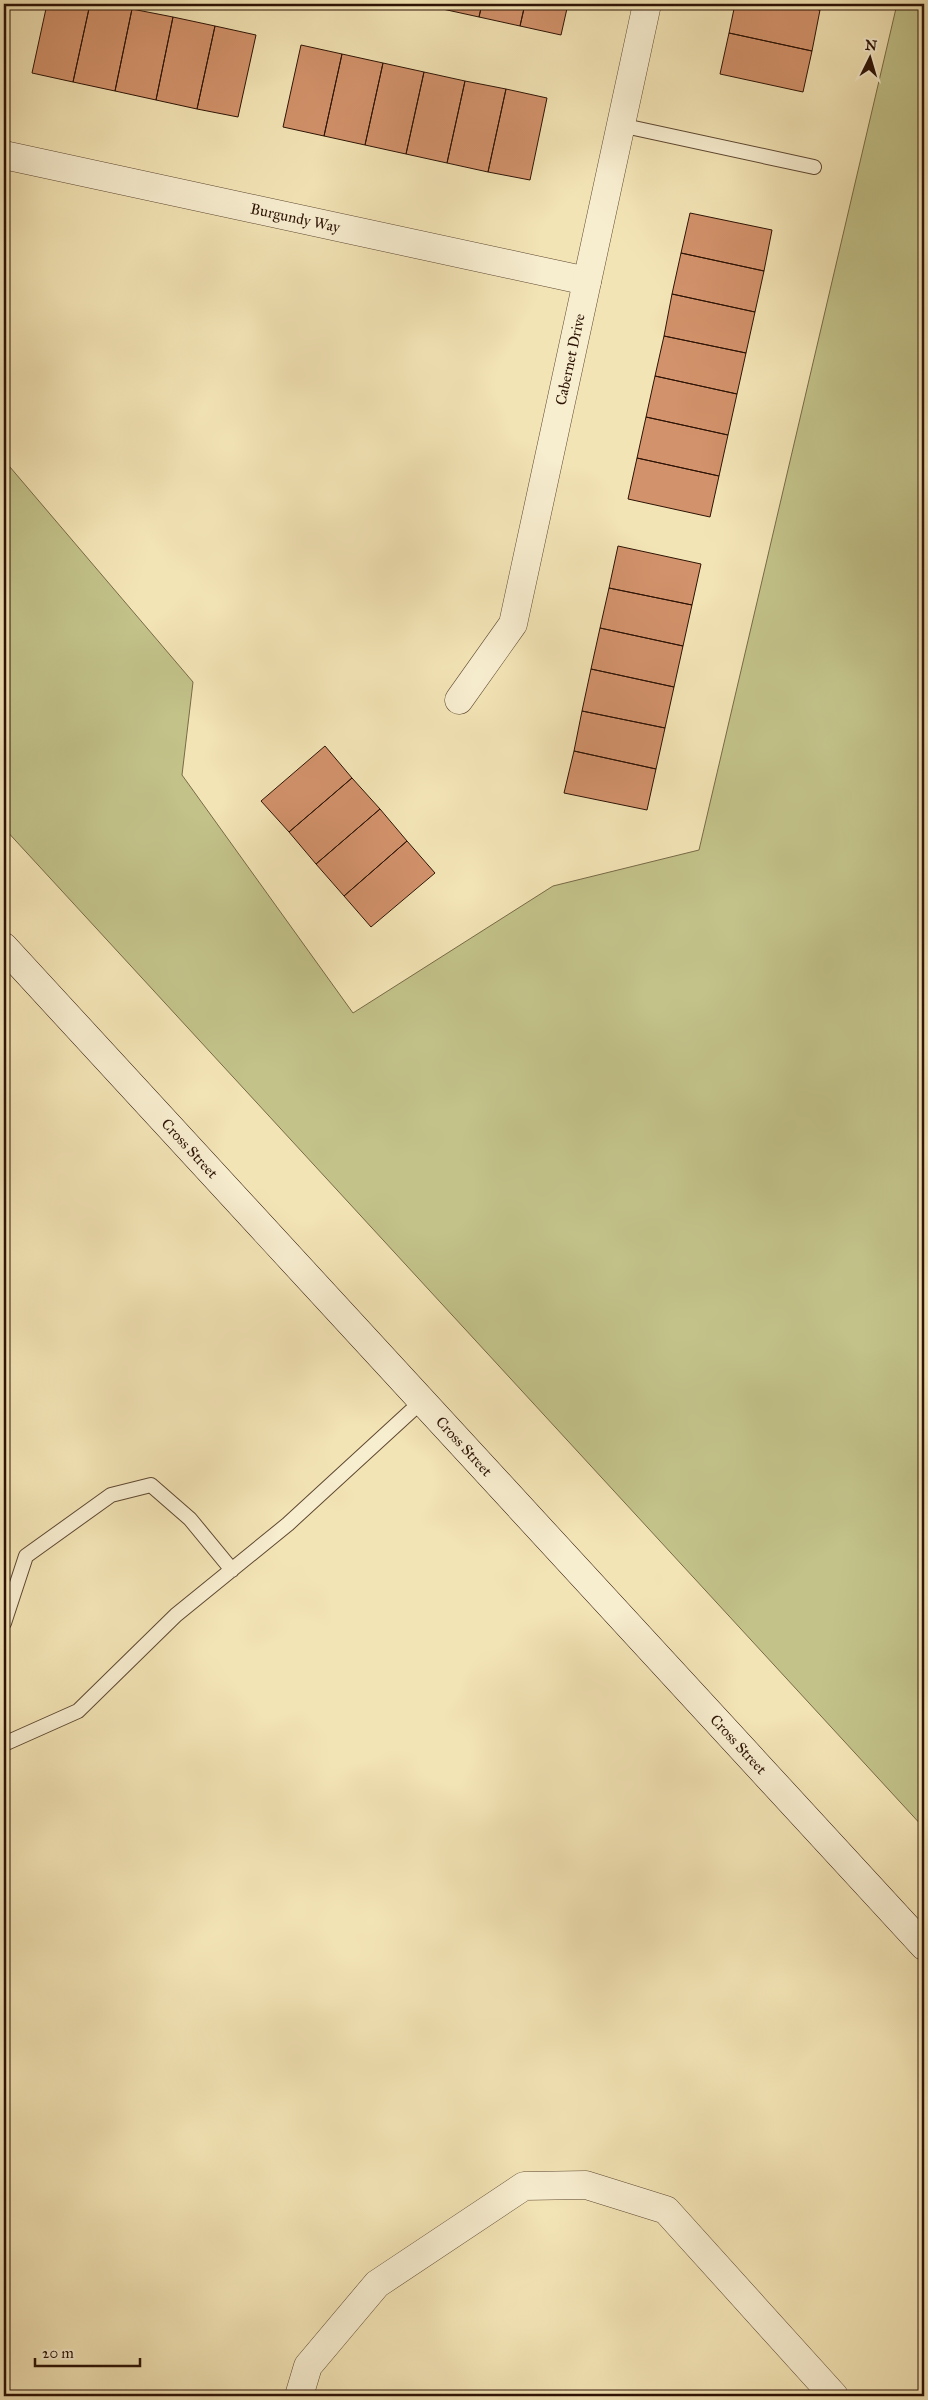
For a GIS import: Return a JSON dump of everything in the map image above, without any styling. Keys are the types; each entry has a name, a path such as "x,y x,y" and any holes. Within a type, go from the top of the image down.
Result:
{"street":[{"name":"Cabernet Drive","path":"459,700 513,624 647,4"},
{"name":"Burgundy Way","path":"4,155 587,281"},
{"name":"Cross Street","path":"4,946 924,1946"},
{"path":"300,2396 308,2366 377,2284 524,2186 586,2185 666,2210 834,2396"}],"lane":[{"path":"620,125 814,167"},
{"path":"4,1744 78,1711 176,1615 288,1524 422,1401"},
{"path":"4,1622 26,1556 111,1495 151,1485 190,1519 232,1570"}],"green space":[{"path":"897,4 924,4 924,1828 4,828 4,460 193,682 182,775 353,1013 553,886 699,850"}],"building":[{"path":"47,4 90,4 73,82 32,73"},
{"path":"90,4 110,4 132,9 115,91 73,82"},
{"path":"416,4 439,4 438,8"},
{"path":"439,4 482,4 479,17 438,8"},
{"path":"482,4 525,4 520,26 479,17"},
{"path":"525,4 568,4 561,35 520,26"},
{"path":"735,4 792,4 820,10 812,51 729,33"},
{"path":"792,4 821,4 820,10"},
{"path":"132,9 173,17 156,100 115,91"},
{"path":"173,17 215,26 197,109 156,100"},
{"path":"215,26 256,35 238,117 197,109"},
{"path":"729,33 812,51 803,92 720,74"},
{"path":"301,45 342,54 324,136 283,127"},
{"path":"342,54 383,63 365,145 324,136"},
{"path":"383,63 424,72 406,154 365,145"},
{"path":"424,72 465,81 447,163 406,154"},
{"path":"465,81 506,89 488,172 447,163"},
{"path":"506,89 547,98 530,180 488,172"},
{"path":"690,213 772,230 764,271 681,253"},
{"path":"681,253 764,271 755,312 672,294"},
{"path":"672,294 755,312 746,353 664,336"},
{"path":"664,336 746,353 737,394 655,376"},
{"path":"655,376 737,394 728,435 646,417"},
{"path":"646,417 728,435 719,476 637,458"},
{"path":"637,458 719,476 710,517 628,499"},
{"path":"618,546 701,564 692,605 609,588"},
{"path":"609,588 692,605 683,646 600,628"},
{"path":"600,628 683,646 674,687 591,669"},
{"path":"591,669 674,687 665,728 582,711"},
{"path":"582,711 665,728 656,769 574,751"},
{"path":"325,746 352,778 289,832 261,801"},
{"path":"574,751 656,769 647,810 564,793"},
{"path":"352,778 380,809 316,864 289,832"},
{"path":"380,809 407,841 344,896 316,864"},
{"path":"407,841 435,873 371,927 344,896"}]}
